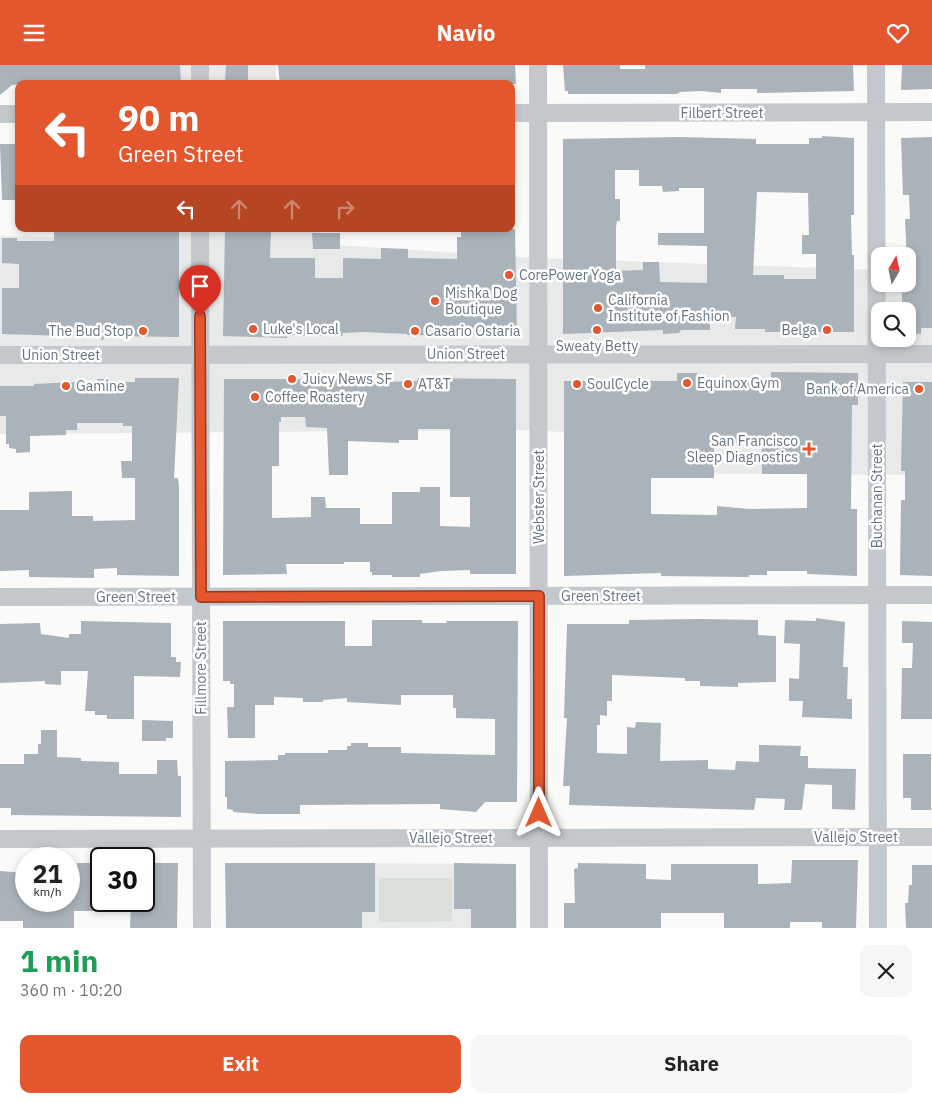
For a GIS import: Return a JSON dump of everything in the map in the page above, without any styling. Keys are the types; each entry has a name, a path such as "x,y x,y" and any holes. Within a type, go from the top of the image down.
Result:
{"street":[{"path":"200,65 200,80"},
{"name":"Webster Street","path":"538,65 540,928"},
{"name":"Buchanan Street","path":"876,65 878,928"},
{"name":"Filbert Street","path":"515,113 932,112"},
{"path":"0,114 15,114"},
{"name":"Fillmore Street","path":"200,232 202,928"},
{"name":"Union Street","path":"0,355 932,354"},
{"name":"Green Street","path":"0,597 932,595"},
{"name":"Vallejo Street","path":"0,839 932,837"}],"shaded area":[{"path":"107,65 276,65 276,80 107,80"},
{"path":"106,232 320,232 320,244 538,258 871,270 871,293 916,293 916,270 932,269 932,475 654,473 653,441 538,430 0,434 0,236 105,238"},
{"path":"306,863 516,864 517,928 306,928"},
{"path":"379,878 452,878 452,921 379,922"}],"building":[{"path":"0,65 180,65 181,80 15,80 15,85 0,95"},
{"path":"226,65 248,65 248,80 225,80"},
{"path":"278,65 515,65 516,84 515,80 280,80"},
{"path":"563,65 620,65 620,69 645,69 645,65 853,65 854,91 757,93 757,89 721,89 721,93 701,91 680,92 677,94 568,94 568,91 565,91"},
{"path":"902,65 932,65 932,89 901,90"},
{"path":"822,136 854,138 854,215 851,215 852,255 854,255 854,332 765,332 765,329 735,329 736,317 710,317 710,330 681,330 679,333 663,334 663,330 563,334 563,139 680,137 756,139 756,144 809,144 809,138 822,138","holes":["615,170 639,170 639,186 662,186 663,192 679,191 679,188 704,188 704,233 658,233 658,245 707,246 707,283 660,282 659,262 643,262 643,270 616,271 616,227 617,221 620,221 620,199 615,199","757,192 808,193 809,235 802,235 802,254 816,254 816,279 784,279 784,275 753,275"]},
{"path":"932,137 932,328 921,328 921,334 916,334 916,302 902,302 902,293 916,293 916,247 906,247 905,219 910,219 909,195 903,195 901,138"},
{"path":"0,144 15,144 15,200 2,200"},
{"path":"515,229 517,335 407,335 362,332 343,333 342,336 287,335 287,338 223,336 225,232 271,232 270,258 315,258 315,278 343,278 343,258 381,259 381,248 408,249 408,258 457,259 457,237 461,237 461,232 515,232"},
{"path":"54,232 179,232 179,337 106,336 102,341 100,337 2,334 2,288 19,288 19,264 2,263 2,238 17,238 17,241 54,241"},
{"path":"312,233 340,233 340,249 313,249"},
{"path":"771,372 858,373 858,405 852,405 851,509 857,509 857,576 807,574 807,571 767,571 767,575 749,575 749,577 661,576 661,573 564,576 564,381 677,381 677,373 697,373 697,381 771,381","holes":["714,443 762,443 762,474 807,474 807,508 749,509 717,506 717,515 651,514 651,478 714,478"]},
{"path":"135,378 179,378 174,478 178,478 179,486 179,576 117,575 117,568 94,569 94,578 29,577 29,570 0,571 0,510 29,510 29,492 72,491 72,516 93,516 93,521 135,520 135,478 122,478 121,461 132,461 132,426 123,426 123,423 77,423 77,430 66,430 66,435 30,436 30,452 16,453 16,449 9,448 9,444 6,444 6,416 0,416 0,386 34,386 34,384 97,381 97,379 111,379 111,382 135,382"},
{"path":"418,378 516,379 516,574 470,574 470,570 441,571 420,574 420,577 392,577 392,575 372,575 372,572 370,572 370,562 344,562 344,564 286,564 287,574 223,575 224,379 417,381","holes":["281,417 305,417 306,427 327,428 329,475 348,475 348,441 399,443 399,440 418,440 418,429 450,429 450,497 470,497 470,527 440,526 440,487 420,487 420,492 392,492 392,524 360,524 360,508 326,508 325,497 311,497 311,517 272,518 272,466 279,466 279,422 281,422"]},
{"path":"903,382 932,382 932,576 900,575 901,500 905,500 905,471 901,471"},
{"path":"816,618 845,622 843,667 848,667 847,699 852,699 852,719 802,717 803,701 789,701 789,678 799,679 800,644 784,643 785,620 816,621"},
{"path":"372,620 422,620 422,623 518,621 517,802 485,802 476,812 440,809 440,804 300,805 300,814 258,814 233,812 233,810 227,809 225,761 278,760 278,755 285,755 285,753 328,753 328,750 347,750 347,746 351,746 351,743 368,743 368,747 401,747 401,753 495,755 495,719 456,718 456,708 453,708 453,695 401,695 401,705 347,702 347,698 323,700 323,702 303,702 303,698 274,697 274,705 255,705 255,738 228,738 227,707 234,707 234,684 230,684 230,681 223,681 223,621 345,621 345,646 372,646"},
{"path":"629,620 758,620 758,635 776,636 776,682 738,683 738,687 700,686 700,681 685,681 685,678 612,675 612,701 607,701 607,716 600,715 600,725 597,725 597,753 627,754 627,727 635,728 636,722 661,723 660,761 708,760 708,769 735,770 736,761 759,762 759,745 801,746 800,756 808,756 808,768 856,769 855,810 832,809 832,785 805,784 802,810 784,810 785,799 756,798 754,810 569,805 570,786 563,786 567,718 564,718 567,624 629,624"},
{"path":"81,621 171,623 171,657 176,657 176,662 181,662 180,677 134,676 134,719 107,719 107,715 95,715 95,711 85,711 88,671 61,671 61,685 45,684 45,681 0,683 0,624 40,623 41,634 69,638 69,634 81,634"},
{"path":"902,621 932,622 932,719 901,719 902,668 912,668 913,643 902,643"},
{"path":"142,720 173,721 173,738 166,738 166,741 142,741"},
{"path":"41,730 57,730 57,757 81,758 81,761 119,762 119,774 157,774 157,760 177,760 178,776 181,776 181,817 11,815 11,808 0,808 0,764 24,764 24,754 38,754 38,744 41,744"},
{"path":"903,754 931,754 931,810 911,810 911,798 903,798"},
{"path":"792,860 858,860 856,928 822,928 822,922 790,922 790,928 724,928 724,913 661,913 661,928 564,928 564,903 575,903 574,869 578,868 578,863 646,864 646,879 671,880 671,864 758,864 758,884 791,883"},
{"path":"80,863 90,863 90,911 80,911"},
{"path":"155,863 178,863 177,928 130,928 131,912 155,912"},
{"path":"225,863 375,863 375,912 362,912 362,928 226,928"},
{"path":"454,863 516,864 516,928 471,928 471,909 454,909"},
{"path":"912,865 932,865 932,928 906,928 905,903 908,903 909,885 912,885"},
{"path":"0,871 15,872 15,912 74,912 74,928 23,928 23,921 0,921"}],"place":[{"name":"CorePower Yoga","path":"509,275"},
{"name":"Mishka Dog Boutique","path":"435,301"},
{"name":"California Institute of Fashion","path":"598,308"},
{"name":"Luke's Local","path":"253,329"},
{"name":"Sweaty Betty","path":"597,330"},
{"name":"Belga","path":"827,330"},
{"name":"The Bud Stop","path":"143,331"},
{"name":"Casario Ostaria","path":"415,331"},
{"name":"Juicy News SF","path":"292,379"},
{"name":"Equinox Gym","path":"687,383"},
{"name":"AT&T","path":"408,384"},
{"name":"SoulCycle","path":"577,384"},
{"name":"Gamine","path":"66,386"},
{"name":"Bank of America","path":"919,389"},
{"name":"Coffee Roastery","path":"255,397"},
{"name":"San Francisco Sleep Diagnostics","path":"809,449"}],"route":[{"path":"200,316 201,597 539,596 539,813"}]}
